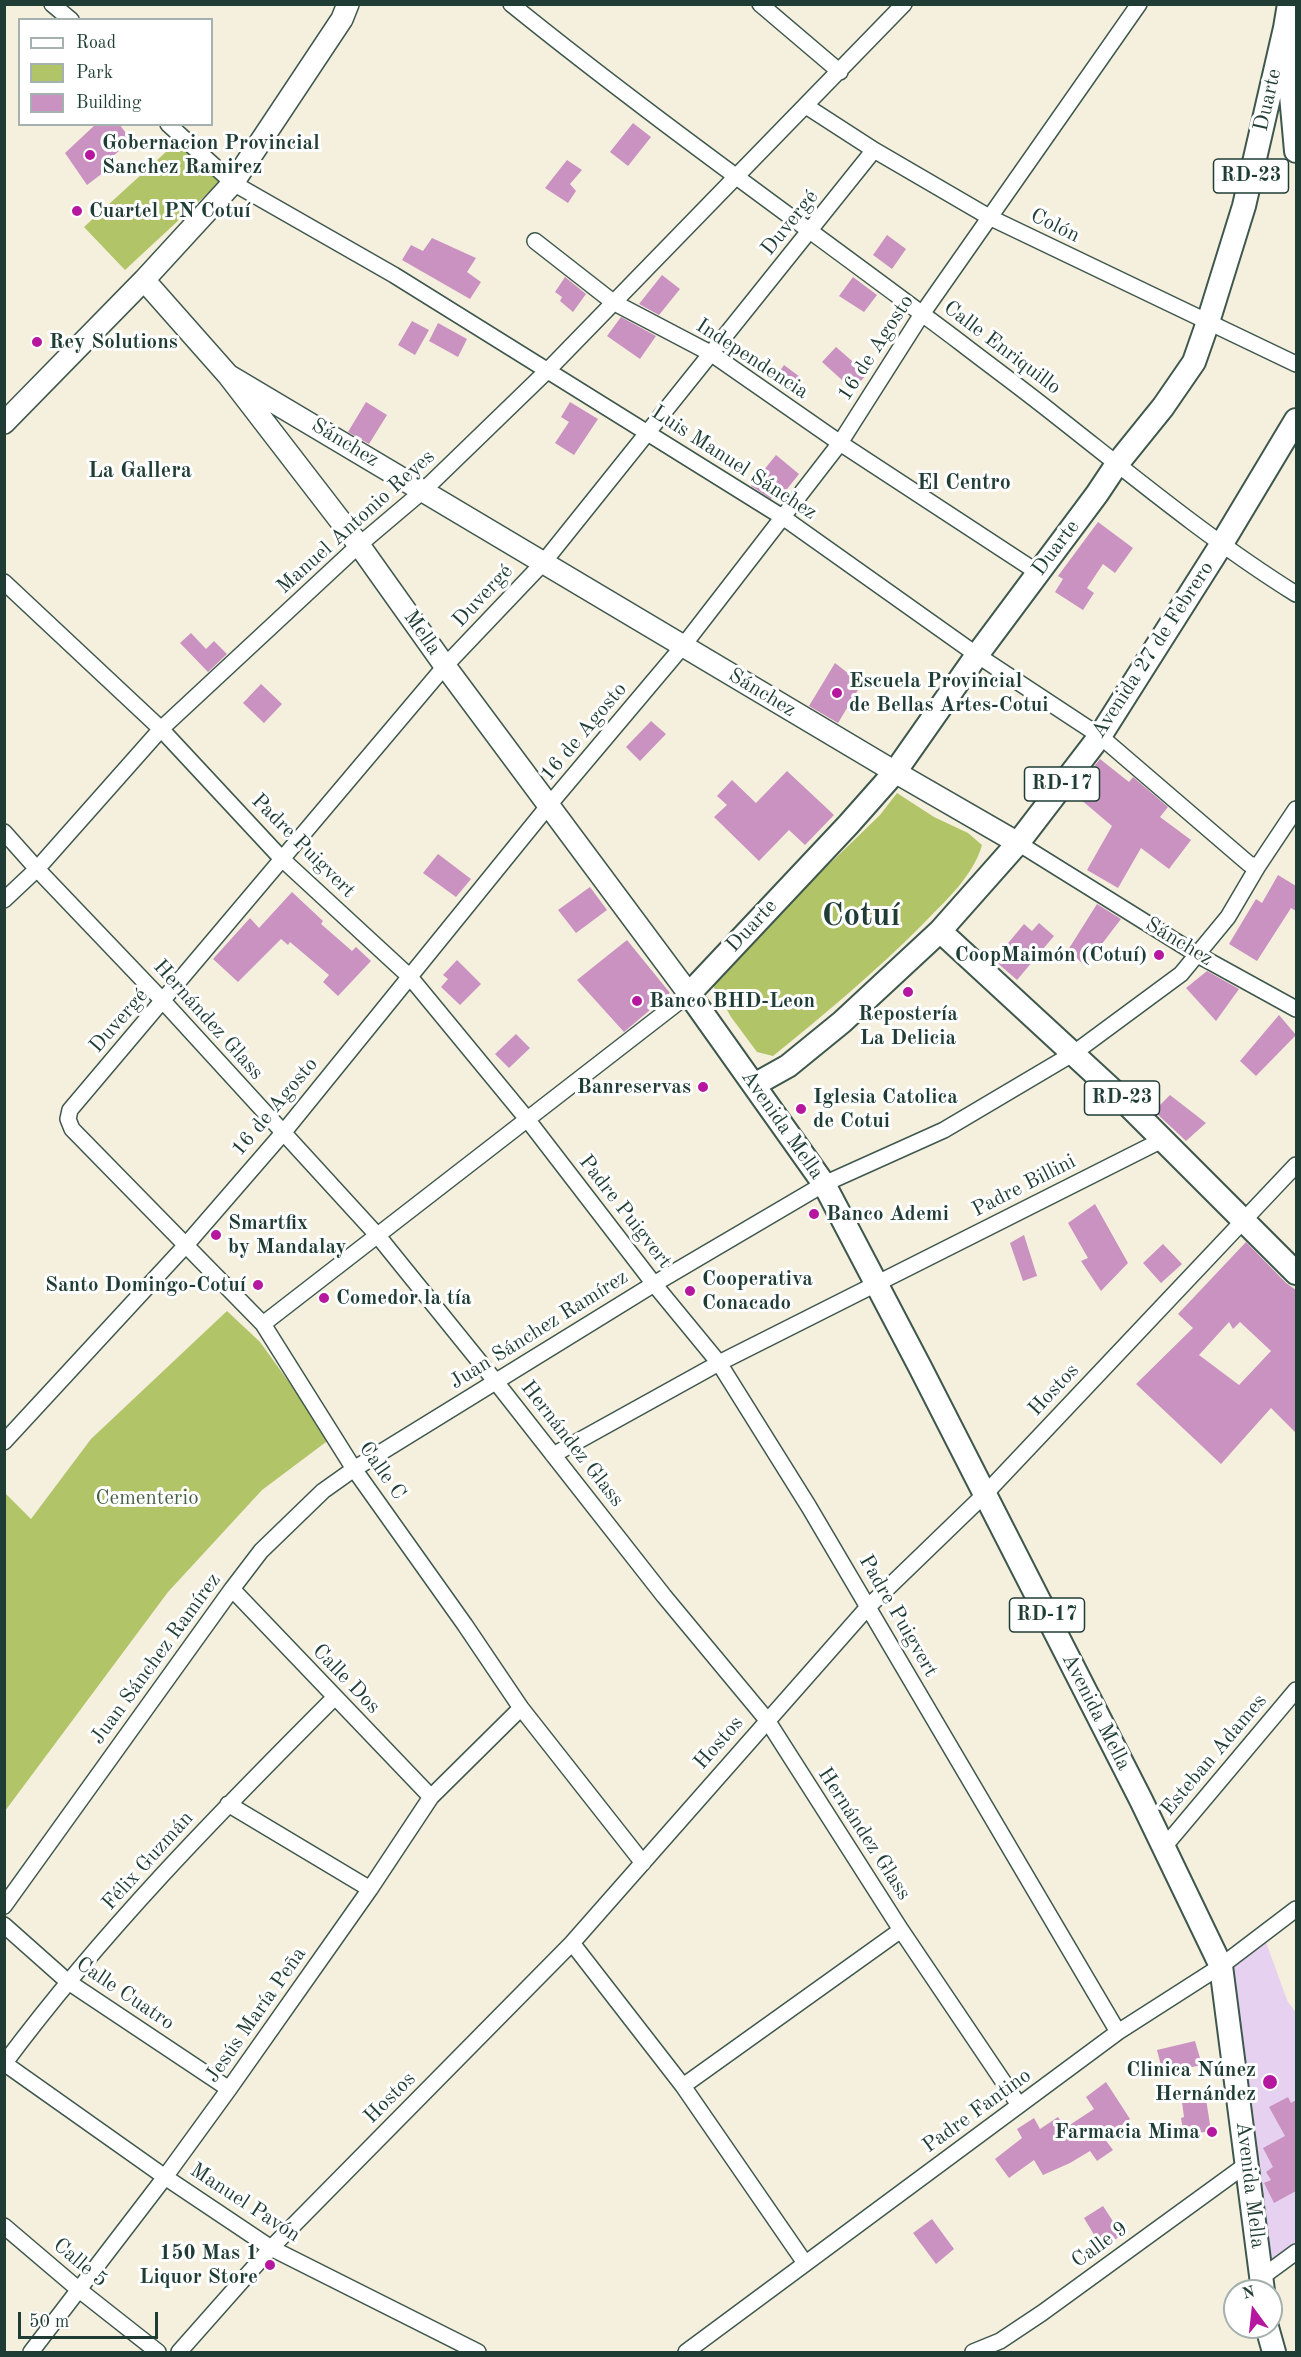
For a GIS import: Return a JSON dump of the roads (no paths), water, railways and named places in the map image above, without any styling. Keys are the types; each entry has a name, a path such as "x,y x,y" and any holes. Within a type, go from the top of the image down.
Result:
{"main road":[{"path":"4,423 144,280 233,183 342,19 348,4"},
{"name":"RD-23","path":"1289,4 1286,28 1296,151"},
{"name":"Duarte","path":"689,994 895,772 1037,572 1117,464 1163,407 1194,362 1244,206 1286,28"},
{"name":"Mella","path":"144,280 228,375 359,545 445,666 689,994"},
{"name":"Sánchez","path":"228,375 1018,843"},
{"name":"Avenida 27 de Febrero","path":"754,1084 788,1066 940,931 1018,843 1100,736 1221,545 1296,420"},
{"name":"RD-23","path":"940,931 1164,1139 1243,1222 1296,1273"},
{"name":"Avenida Mella","path":"689,994 824,1184 985,1494 1164,1847 1221,1966 1262,2279"}],"street":[{"path":"52,4 69,18"},
{"name":"Calle Enriquillo","path":"511,4 586,65 922,314 1221,545 1296,594"},
{"path":"760,4 840,72"},
{"name":"Manuel Antonio Reyes","path":"4,900 37,868 161,729 359,545 424,490 548,370 904,4"},
{"name":"16 de Agosto","path":"4,1443 186,1245 283,1133 549,805 683,646 784,518 840,443 922,314 1139,4"},
{"name":"Colón","path":"806,106 874,150 989,217 1296,364"},
{"name":"Luis Manuel Sánchez","path":"170,126 233,183 394,275 784,518 977,655 1100,736 1249,864 1258,866"},
{"name":"Duvergé","path":"68,1119 70,1110 445,666 543,563 874,150"},
{"name":"Independencia","path":"535,241 613,302 712,354 840,443 1037,572"},
{"name":"Padre Puigvert","path":"4,582 161,729 282,859 410,977 527,1119 654,1284 719,1363 809,1507 1118,2032"},
{"name":"Juan Sánchez Ramírez","path":"4,1906 231,1589 261,1551 323,1491 354,1469 654,1284 824,1184 944,1130 1074,1053 1181,974 1228,917 1258,866 1291,828 1296,808"},
{"name":"Hernández Glass","path":"4,832 164,1001 378,1236 664,1596 767,1720 901,1930 1019,2106"},
{"name":"Sánchez","path":"1018,843 1198,955 1296,1009"},
{"path":"263,1324 689,994"},
{"name":"Calle C","path":"68,1119 72,1129 263,1324 354,1469 521,1708 643,1863"},
{"name":"Padre Billini","path":"553,1455 719,1363 1164,1139"},
{"name":"Hostos","path":"179,2352 271,2248 572,1944 868,1607 985,1494 1296,1165"},
{"name":"Calle Dos","path":"231,1589 431,1797"},
{"name":"Esteban Adames","path":"1164,1847 1296,1690"},
{"name":"Félix Guzmán","path":"5,2063 67,1981 228,1804 334,1698"},
{"name":"Jesús María Peña","path":"31,2352 229,2089 370,1889 431,1797 521,1708"},
{"path":"228,1804 370,1889"},
{"name":"Padre Fantino","path":"686,2352 1118,2032 1221,1966 1296,1909"},
{"name":"Calle Cuatro","path":"4,1925 67,1981 229,2089"},
{"path":"683,2086 901,1930"},
{"path":"572,1944 683,2086 805,2263"},
{"name":"Manuel Pavón","path":"5,2063 165,2177 271,2248 471,2351"},
{"name":"Calle 9","path":"973,2352 1000,2341 1042,2313 1247,2164"},
{"name":"Calle 5","path":"4,2226 78,2289 158,2352"},
{"path":"1268,2279 1296,2252"}],"place":[{"name":"Gobernacion Provincial Sanchez Ramirez","path":"90,155"},
{"name":"Cuartel PN Cotuí","path":"77,211"},
{"name":"Rey Solutions","path":"37,342"},
{"name":"Escuela Provincial de Bellas Artes-Cotui","path":"837,693"},
{"name":"CoopMaimón (Cotuí)","path":"1159,955"},
{"name":"Repostería La Delicia","path":"908,992"},
{"name":"Banco BHD-Leon","path":"637,1001"},
{"name":"Banreservas","path":"703,1087"},
{"name":"Iglesia Catolica de Cotui","path":"801,1109"},
{"name":"Banco Ademi","path":"814,1214"},
{"name":"Smartfix by Mandalay","path":"216,1235"},
{"name":"Santo Domingo-Cotuí","path":"258,1285"},
{"name":"Cooperativa Conacado","path":"690,1291"},
{"name":"Comedor la tía","path":"324,1298"},
{"name":"Clinica Núnez Hernández","path":"1270,2082"},
{"name":"Farmacia Mima","path":"1212,2132"},
{"name":"150 Mas 1 Liquor Store","path":"270,2265"}],"district":[{"name":"La Gallera","path":"140,471"},
{"name":"El Centro","path":"964,483"},
{"name":"Cotuí","path":"861,916"}],"park label":[{"name":"Cementerio","path":"147,1498"}]}
